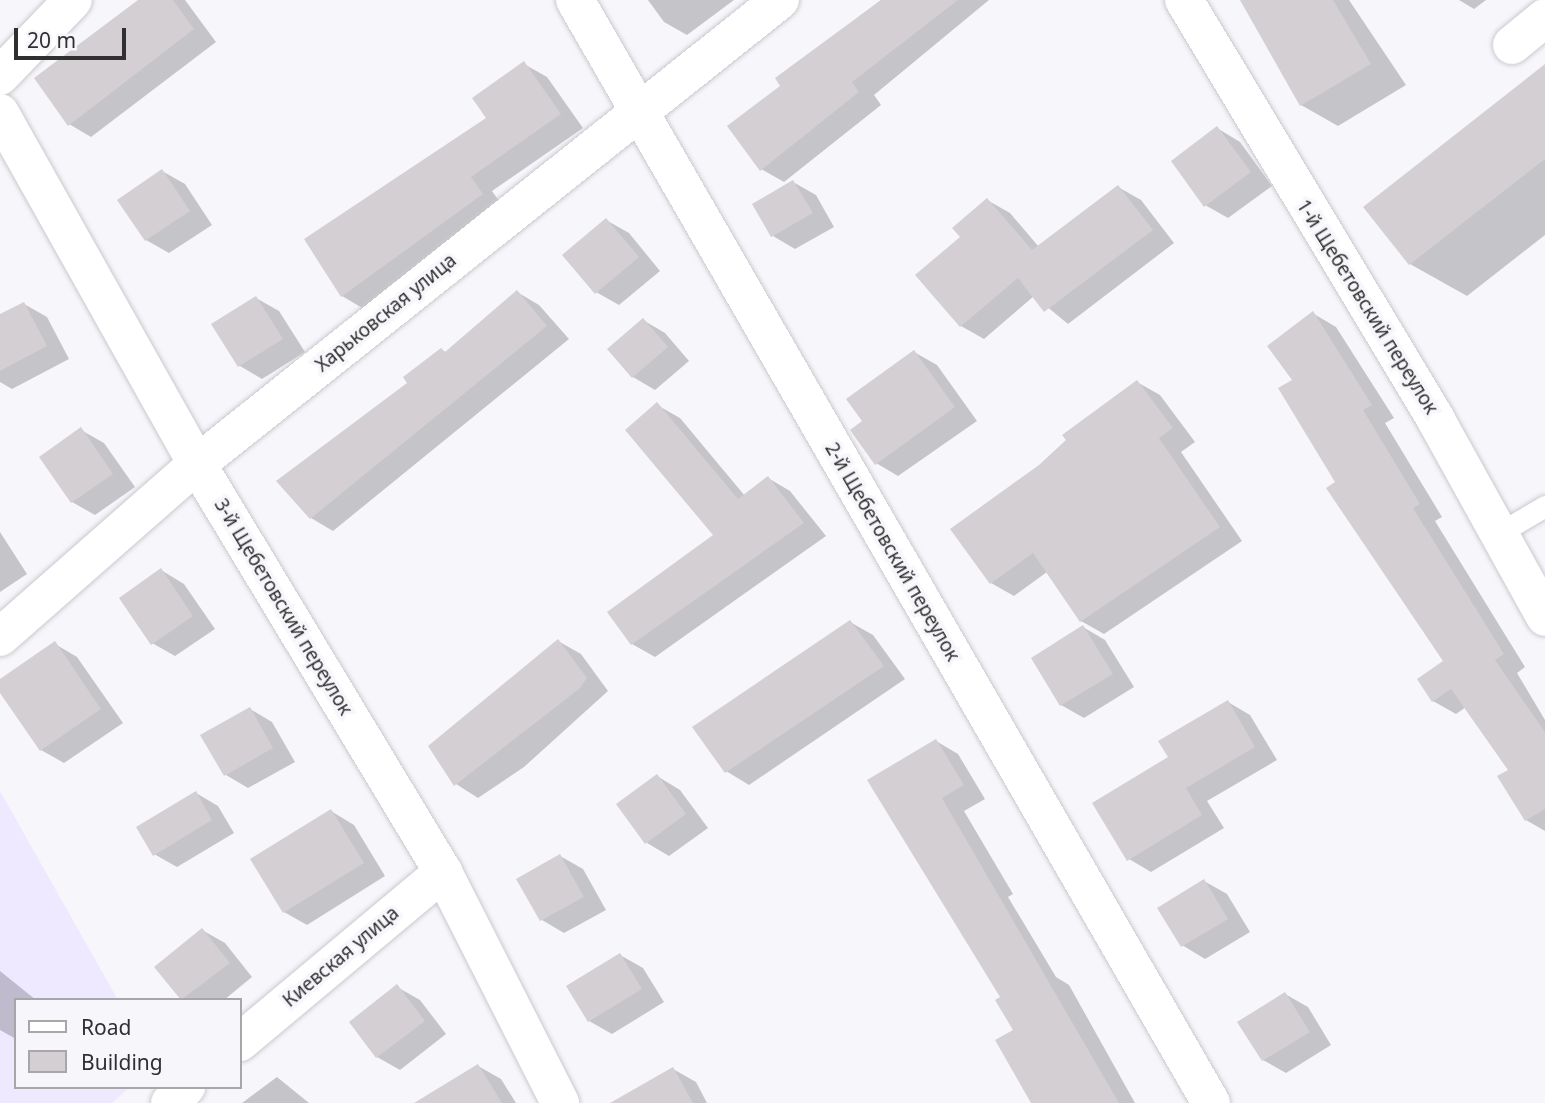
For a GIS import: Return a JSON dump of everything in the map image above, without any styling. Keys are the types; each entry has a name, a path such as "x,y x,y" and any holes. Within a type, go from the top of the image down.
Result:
{"street":[{"path":"0,76 73,0"},
{"name":"2-й Щебетовский переулок","path":"575,0 1211,1103"},
{"name":"Харьковская улица","path":"0,637 197,464 780,0"},
{"name":"1-й Щебетовский переулок","path":"1184,0 1436,420 1496,535 1545,617"},
{"path":"1512,46 1545,18"},
{"name":"3-й Щебетовский переулок","path":"0,113 197,464 443,872 560,1103"},
{"name":"Киевская улица","path":"242,1040 443,872"},
{"path":"170,1103 184,1089"}],"lane":[{"path":"1496,535 1545,506"}],"shaded area":[{"path":"0,791 117,998 14,998 14,1089 128,1089 112,1103 0,1103"}],"building":[{"path":"138,0 173,0 194,29 68,126 34,78"},
{"path":"881,0 958,0 852,82 859,92 760,171 727,126 780,86 775,78"},
{"path":"1240,0 1333,0 1371,64 1300,106"},
{"path":"524,61 561,114 471,177 483,194 341,297 304,239 486,118 472,98"},
{"path":"1545,64 1545,159 1409,265 1363,207"},
{"path":"1217,126 1251,172 1204,207 1171,161"},
{"path":"162,169 190,211 145,241 117,200"},
{"path":"793,180 813,213 771,237 752,204"},
{"path":"1118,185 1153,230 1044,312 1018,278 960,327 915,275 960,237 952,228 987,198 1032,250"},
{"path":"606,218 639,257 595,294 562,255"},
{"path":"517,290 547,326 310,519 276,481 407,383 403,377 441,348 445,352"},
{"path":"256,296 283,339 238,367 211,324"},
{"path":"24,302 47,346 0,371 0,314"},
{"path":"1313,311 1372,405 1363,410 1420,504 1413,508 1504,654 1495,660 1545,732 1545,809 1525,821 1497,776 1508,770 1451,689 1432,702 1417,679 1443,661 1326,488 1335,482 1278,388 1292,380 1267,346"},
{"path":"643,318 668,347 632,378 607,349"},
{"path":"914,350 955,407 875,465 850,430 862,421 846,399"},
{"path":"1137,380 1173,428 1159,438 1220,527 1080,622 1033,553 990,584 950,529 1039,465 1066,440 1062,435"},
{"path":"657,402 738,499 768,476 804,523 631,645 607,612 713,535 625,430"},
{"path":"81,427 113,474 71,503 39,457"},
{"path":"161,568 193,616 151,645 119,598"},
{"path":"850,620 884,666 725,773 692,727"},
{"path":"1083,625 1113,674 1060,706 1031,658"},
{"path":"558,639 587,678 579,689 454,786 428,746"},
{"path":"55,641 101,709 40,751 0,693 0,679"},
{"path":"1228,700 1255,747 1186,788 1202,815 1127,861 1092,803 1168,757 1158,741"},
{"path":"250,707 273,748 224,776 200,735"},
{"path":"936,739 964,785 942,798 1119,1103 1031,1103 995,1040 1013,1030 995,1000 1000,997 867,780"},
{"path":"657,774 686,814 645,844 616,804"},
{"path":"196,791 212,820 153,856 136,827"},
{"path":"331,809 364,863 283,913 250,859"},
{"path":"560,854 584,897 540,921 516,879"},
{"path":"1204,879 1228,919 1181,947 1157,908"},
{"path":"202,928 230,963 184,998 179,998 154,967"},
{"path":"620,953 642,989 588,1022 566,986"},
{"path":"397,984 425,1021 376,1058 349,1022"},
{"path":"1285,992 1310,1032 1262,1061 1237,1022"},
{"path":"478,1064 502,1103 414,1103"},
{"path":"673,1067 693,1103 610,1103"}]}
